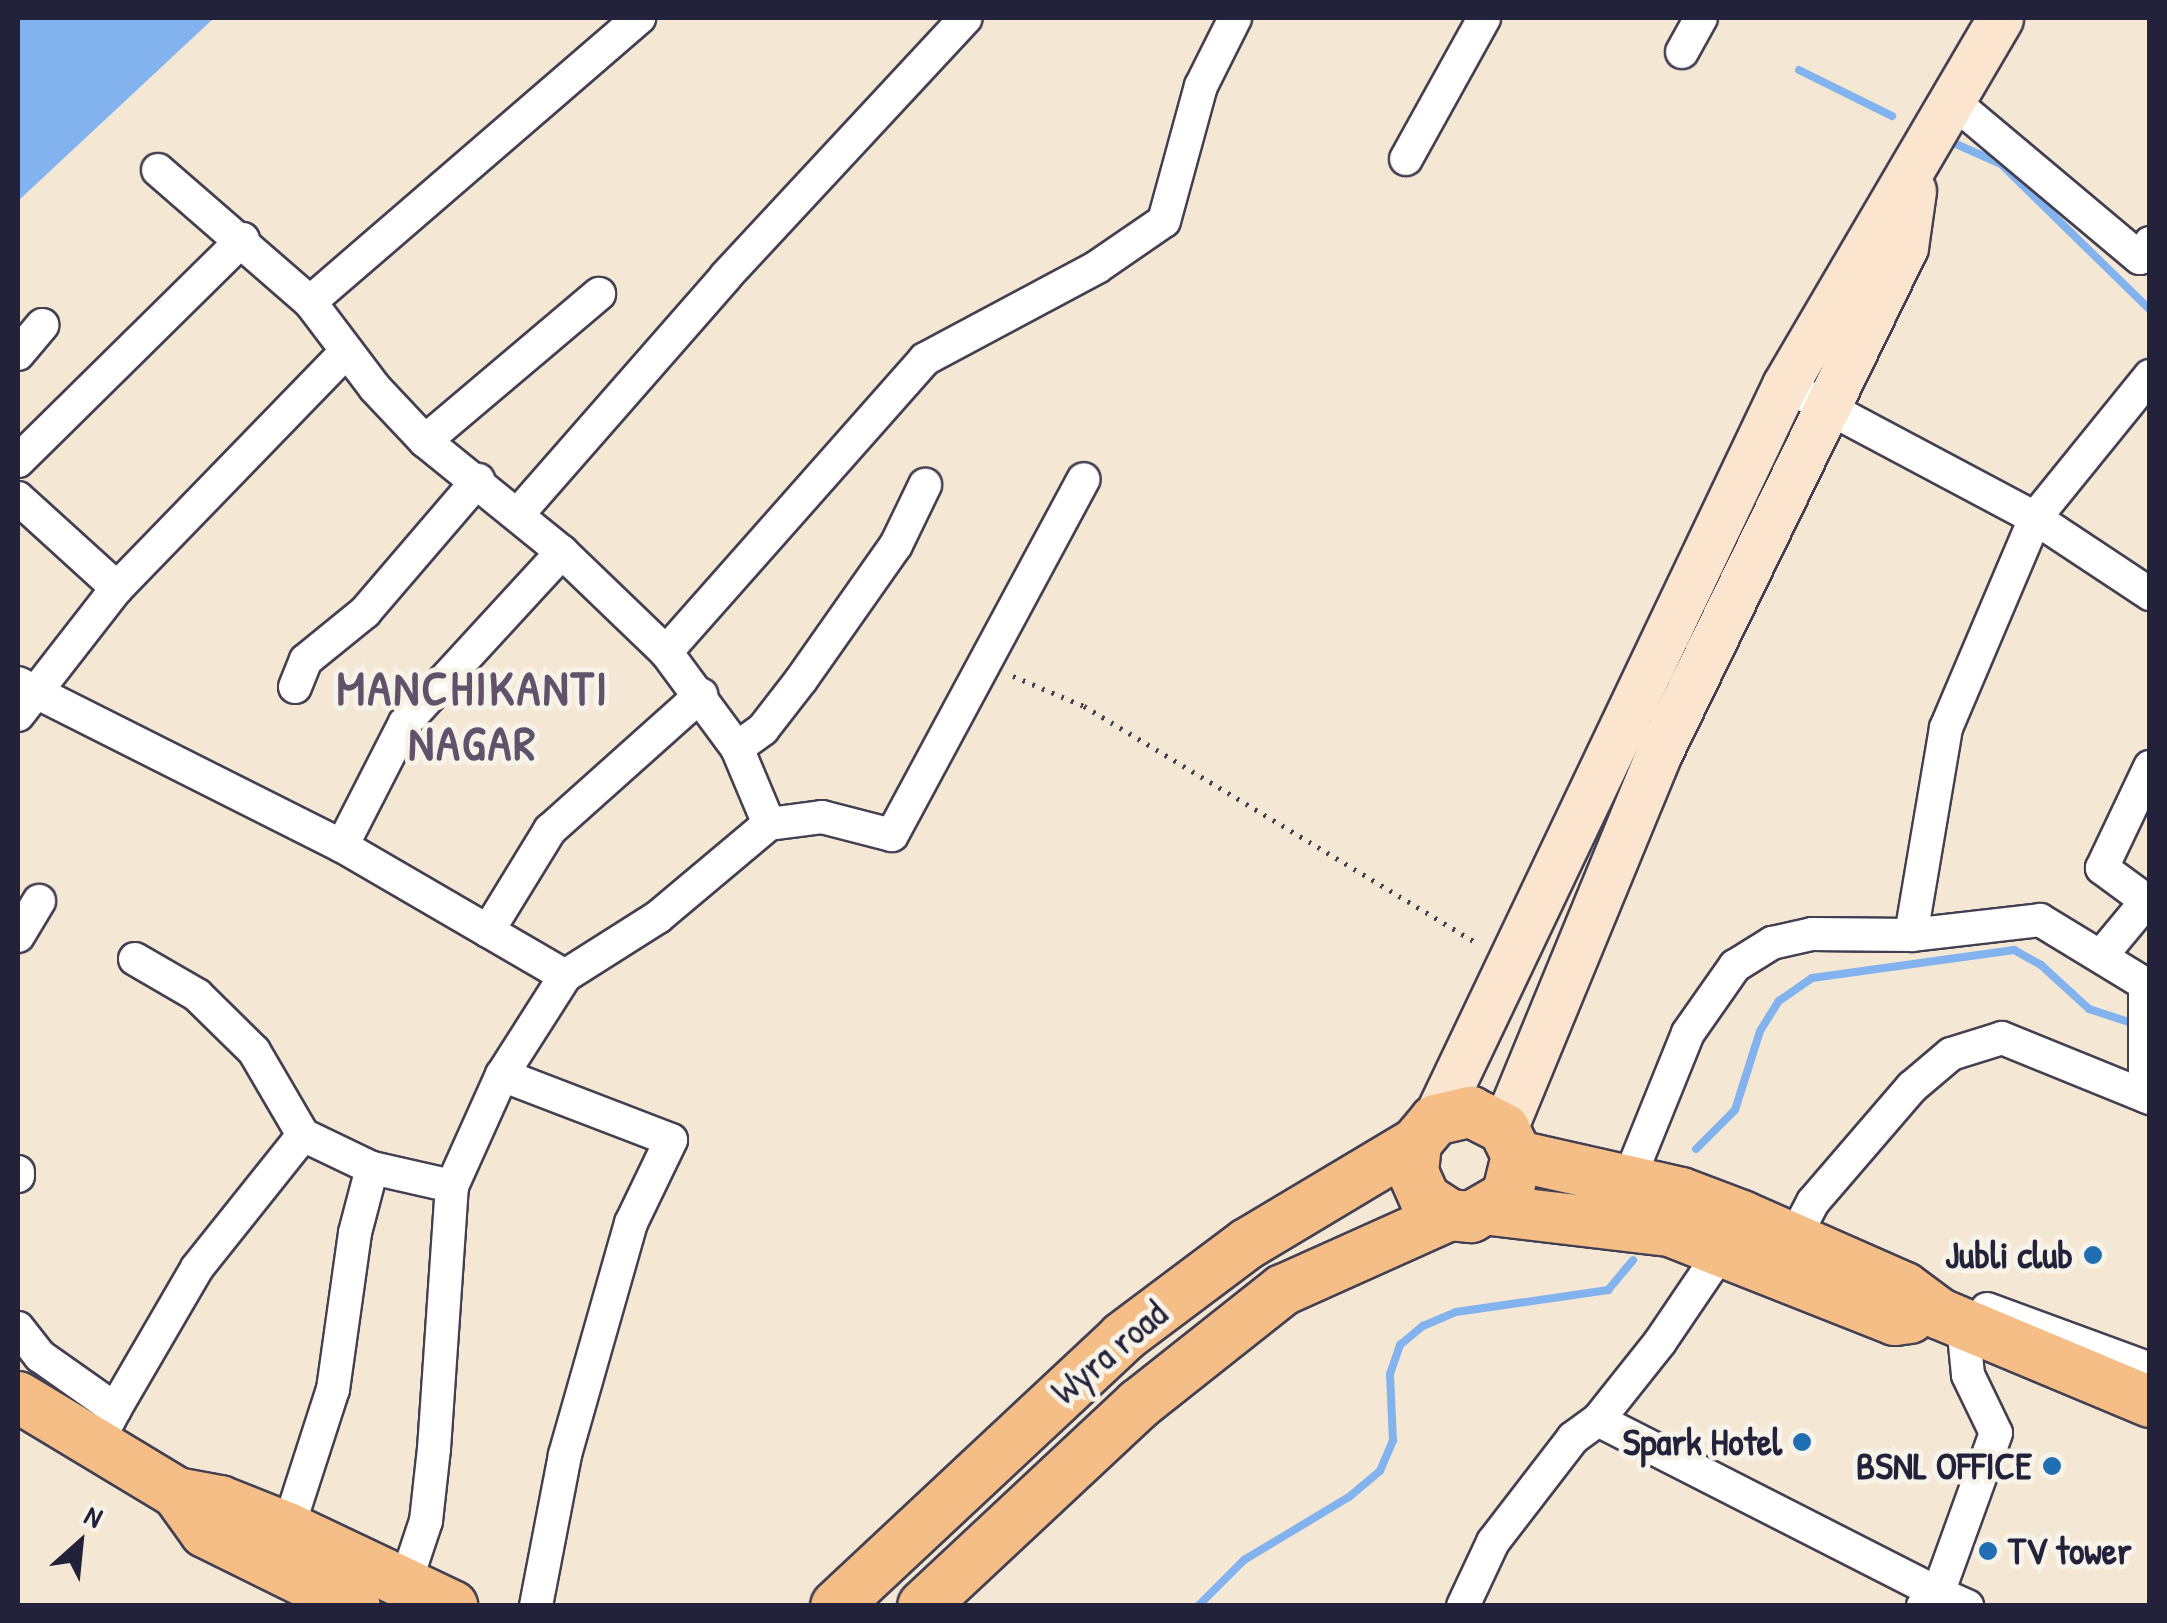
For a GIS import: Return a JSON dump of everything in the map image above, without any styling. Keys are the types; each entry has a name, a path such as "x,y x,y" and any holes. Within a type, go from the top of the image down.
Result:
{"main road":[{"name":"Wyra road","path":"836,1606 1122,1337 1248,1244 1426,1132 1471,1112 1510,1142 1794,1238 1949,1315 2150,1402"},
{"path":"1426,1132 1412,1172 1425,1199 1471,1213 1670,1231 1895,1320 1949,1315"},
{"path":"1471,1213 1507,1196 1510,1142"},
{"name":"Wyra road","path":"923,1606 1139,1404 1283,1290 1471,1213"},
{"path":"18,1397 105,1429 177,1492 205,1532 356,1606"},
{"path":"177,1492 220,1501 288,1528 452,1606"}],"street":[{"path":"310,302 639,18"},
{"path":"518,514 726,276 966,18"},
{"path":"666,652 926,359 1097,267 1164,221 1201,86 1235,18"},
{"path":"1406,159 1484,18"},
{"path":"1682,52 1701,18"},
{"path":"1426,1132 1486,1002 1512,964 1785,385 1955,102 1988,22"},
{"path":"1955,102 2140,258 2150,243"},
{"path":"1510,1142 1660,751 1904,246 1918,164"},
{"path":"158,170 243,239 310,302 425,441 478,480 562,552 666,652 737,748 769,824"},
{"path":"18,462 243,239"},
{"path":"425,441 599,294"},
{"path":"18,354 42,325"},
{"path":"347,351 117,588 24,697 342,846 565,976"},
{"path":"1911,935 1946,728 2035,518 2148,382"},
{"path":"1785,385 2035,518 2150,594"},
{"path":"405,1584 426,1521 452,1186 502,1075 565,976 658,917 769,824 822,817 892,835 1084,479"},
{"path":"295,686 306,660 365,612 478,480"},
{"path":"737,748 762,729 801,680 896,545 925,485"},
{"path":"18,498 117,588"},
{"path":"342,846 405,724 562,552"},
{"path":"488,931 550,830 701,696"},
{"path":"2102,956 2148,899 2102,868 2150,767"},
{"path":"18,936 39,901"},
{"path":"1629,1180 1688,1033 1734,966 1772,943 1812,934 1911,935 2040,920 2102,956 2147,992 2147,1097 2002,1038 1951,1054 1912,1087 1826,1188 1794,1238"},
{"path":"134,959 197,994 254,1050 303,1135 372,1168 452,1186"},
{"path":"502,1075 671,1140 626,1241 565,1454 536,1606"},
{"path":"18,1328 105,1429 198,1268 303,1135"},
{"path":"288,1528 333,1389 355,1234 372,1168"},
{"path":"1463,1606 1492,1542 1574,1438 1598,1420 1722,1249"},
{"path":"1598,1420 1942,1601 1996,1433 1968,1375 1949,1315 1954,1297 2150,1368"}],"path":[{"path":"987,665 1084,706 1512,964"}],"water":[{"path":"18,18 214,18 18,201"}],"waterway":[{"path":"1799,70 1892,116"},
{"path":"1947,140 2001,164 2150,310"},
{"path":"1696,1149 1735,1110 1760,1031 1779,1001 1812,978 2014,950 2041,965 2089,1009 2135,1024"},
{"path":"1198,1606 1244,1560 1349,1497 1380,1471 1393,1441 1390,1374 1400,1345 1423,1326 1456,1312 1608,1290 1633,1260"}],"place":[{"name":"Jubli club","path":"2093,1255"},
{"name":"Spark Hotel","path":"1802,1442"},
{"name":"BSNL OFFICE","path":"2052,1466"},
{"name":"TV tower","path":"1988,1551"}],"district":[{"name":"MANCHIKANTI NAGAR","path":"473,714"}]}
